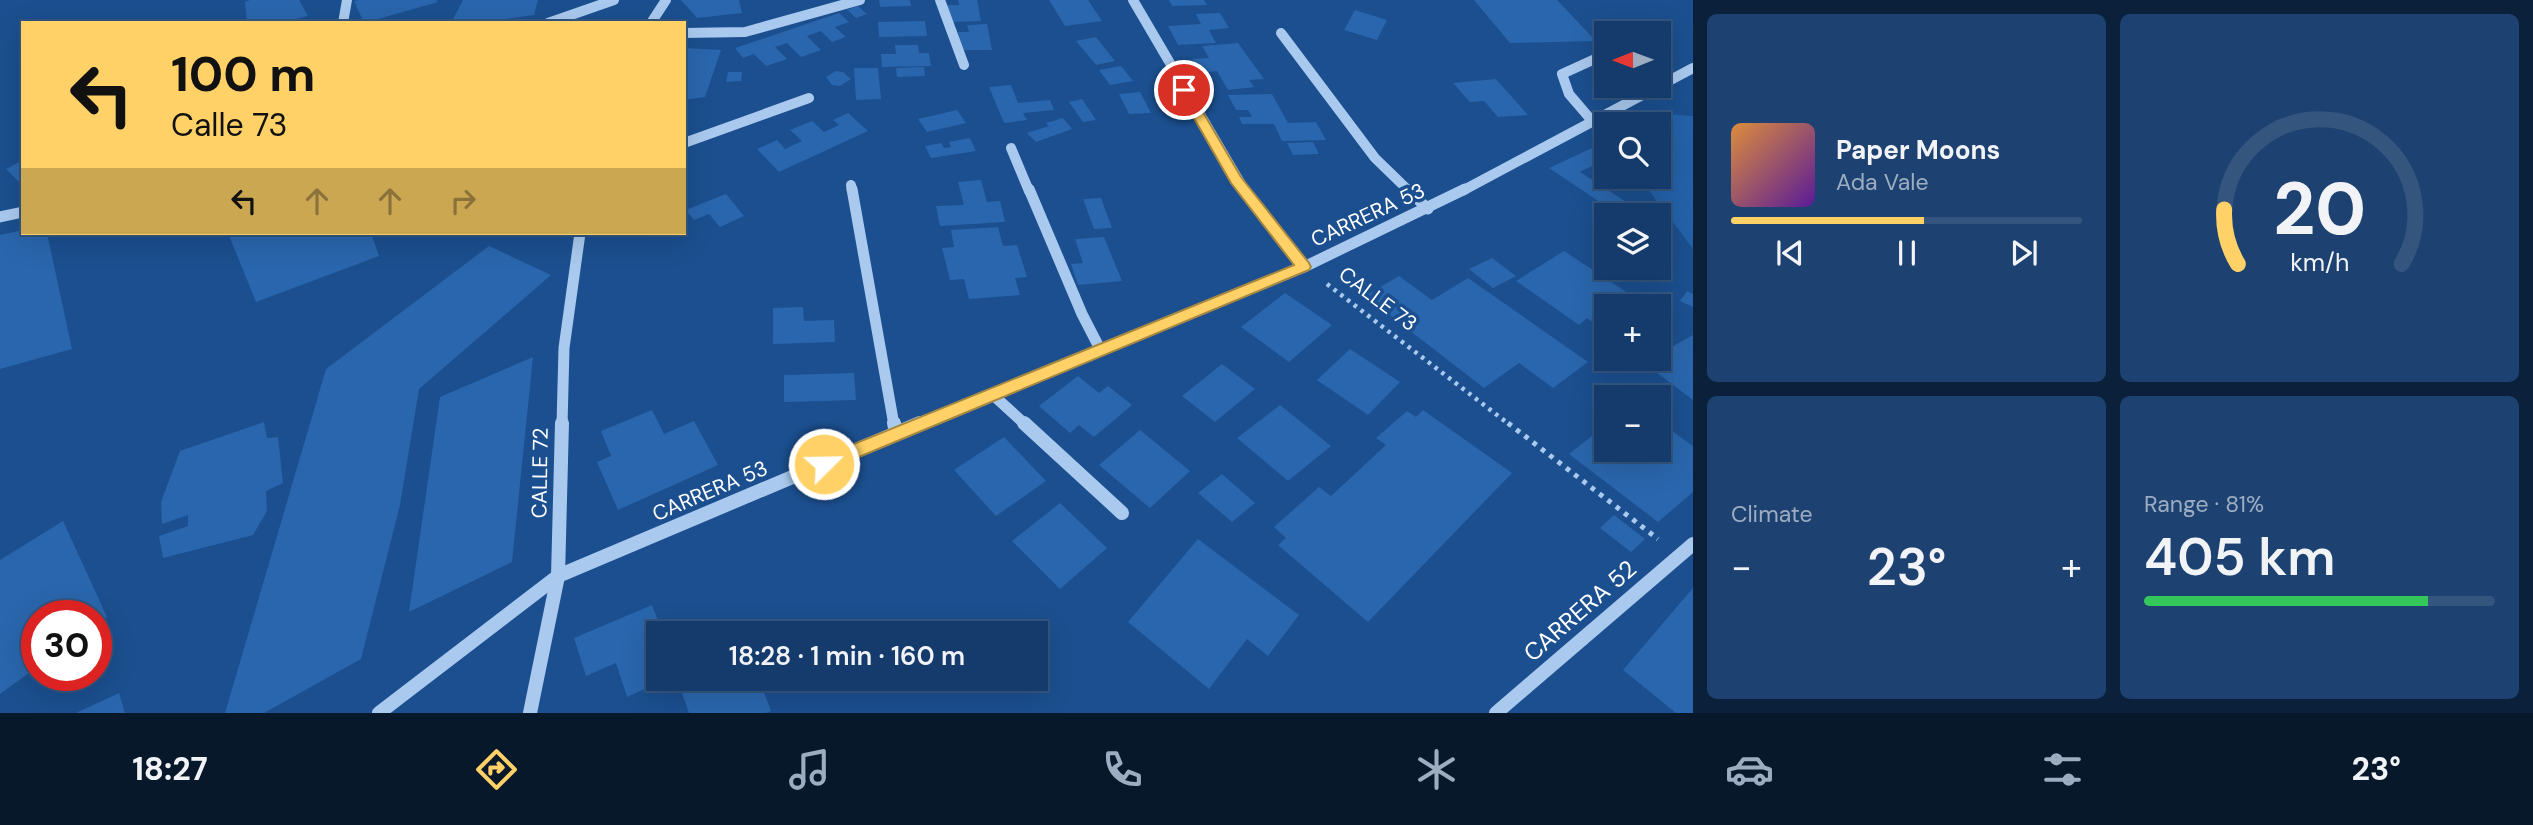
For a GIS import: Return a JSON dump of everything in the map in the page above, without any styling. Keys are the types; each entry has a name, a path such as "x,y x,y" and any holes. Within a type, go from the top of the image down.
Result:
{"street":[{"path":"343,21 348,0"},
{"path":"554,21 614,0"},
{"path":"652,21 666,0"},
{"path":"686,33 745,32 860,0"},
{"path":"940,0 964,65"},
{"path":"1133,0 1236,180 1304,267"},
{"path":"1281,33 1375,158 1428,209"},
{"path":"1593,122 1576,106 1563,88 1562,74 1594,59"},
{"name":"CARRERA 53","path":"379,713 558,576 896,433 1304,267 1428,209 1693,68"},
{"path":"686,142 809,98"},
{"path":"1011,148 1082,314 1100,349"},
{"path":"851,185 888,402 896,433"},
{"path":"0,217 21,212"},
{"name":"CALLE 72","path":"530,713 558,576 564,348 580,235"},
{"path":"992,394 1122,513"},
{"name":"CARRERA 52","path":"1496,713 1693,544"}],"path":[{"name":"CALLE 73","path":"1304,267 1680,555"}],"shaded area":[{"path":"1671,115 1693,116 1693,249 1671,220 1671,203 1658,203 1648,189 1671,189"}],"building":[{"path":"299,0 308,16 287,21 247,21 245,2"},
{"path":"436,0 438,2 363,21 354,1"},
{"path":"463,0 538,0 534,15 494,21 452,21"},
{"path":"681,0 739,0 742,13 697,18"},
{"path":"879,0 910,0 911,6 880,7"},
{"path":"958,0 977,0 981,21 950,22 947,5 959,5"},
{"path":"1049,0 1088,0 1102,21 1065,26"},
{"path":"1169,0 1204,0 1207,5 1172,6"},
{"path":"1474,0 1557,0 1594,39 1594,41 1510,43"},
{"path":"858,6 867,14 856,18 847,10"},
{"path":"1355,10 1387,20 1377,40 1344,30"},
{"path":"839,13 849,22 835,27 846,37 832,42 821,31 807,36 821,50 801,57 787,43 775,47 787,59 766,66 754,54 743,58 735,48"},
{"path":"1220,13 1229,28 1209,30 1216,43 1178,45 1168,26 1201,24 1196,14"},
{"path":"925,21 927,36 879,37 878,22"},
{"path":"987,24 992,50 961,50 958,32 969,32 967,25"},
{"path":"1096,37 1115,61 1096,65 1076,41"},
{"path":"1238,43 1264,79 1249,80 1254,87 1228,90 1217,71 1201,73 1192,59 1209,58 1202,46"},
{"path":"895,45 918,45 919,53 929,53 931,66 882,67 881,54 896,54"},
{"path":"686,48 721,50 705,97 686,100"},
{"path":"1121,66 1133,81 1110,85 1099,70"},
{"path":"924,67 925,76 897,77 896,68"},
{"path":"854,68 878,68 881,99 856,100"},
{"path":"836,71 843,72 851,79 840,86 832,85 826,77"},
{"path":"728,72 742,72 741,81 726,82"},
{"path":"1496,79 1528,115 1498,117 1484,101 1470,102 1453,83"},
{"path":"1011,85 1018,103 1050,100 1054,110 1023,113 1027,120 1004,123 989,87"},
{"path":"1140,92 1151,113 1129,114 1119,94"},
{"path":"1272,94 1288,123 1316,122 1326,140 1282,141 1274,124 1242,124 1239,117 1252,117 1248,110 1236,110 1228,95"},
{"path":"1082,99 1096,120 1083,122 1069,102"},
{"path":"957,110 966,123 927,132 918,119"},
{"path":"848,113 868,131 779,172 757,149 777,140 785,149 802,141 790,130 812,121 824,132 839,125 833,120"},
{"path":"1063,118 1072,129 1036,142 1027,133 1049,126 1046,123"},
{"path":"970,138 976,151 931,158 925,146 941,143 944,148 951,147 949,142"},
{"path":"1313,142 1319,154 1293,155 1287,143"},
{"path":"1592,148 1594,165 1580,172 1594,181 1594,189 1606,189 1628,203 1601,203 1549,168"},
{"path":"21,161 21,184 6,169"},
{"path":"981,180 987,202 1000,201 1005,222 940,226 936,206 964,205 958,182"},
{"path":"726,194 744,216 720,227 709,214 694,220 686,210"},
{"path":"1101,198 1112,228 1094,229 1083,199"},
{"path":"998,227 1003,246 1017,245 1027,277 1015,278 1020,295 969,299 964,279 950,280 942,248 954,247 951,230"},
{"path":"21,230 21,235 47,235 72,349 0,369 0,235"},
{"path":"229,235 372,235 379,256 256,302"},
{"path":"1104,237 1122,281 1078,285 1071,264 1083,263 1075,239"},
{"path":"489,246 551,275 419,389 400,505 361,659 264,713 225,713 326,369"},
{"path":"1564,251 1594,271 1594,280 1608,280 1628,293 1594,294 1594,323 1587,318 1579,325 1516,281"},
{"path":"1492,258 1516,276 1493,288 1469,269"},
{"path":"1399,276 1432,300 1468,278 1588,362 1553,388 1519,363 1484,388 1365,296"},
{"path":"1687,291 1693,294 1693,307 1680,301"},
{"path":"1285,293 1332,325 1289,362 1241,327"},
{"path":"803,307 804,321 834,320 835,342 773,344 773,308"},
{"path":"1693,335 1693,400 1655,371 1671,371 1671,347"},
{"path":"1350,349 1400,382 1368,415 1317,380"},
{"path":"533,357 512,562 409,612 440,397"},
{"path":"1222,364 1255,389 1215,422 1182,396"},
{"path":"854,373 856,400 784,402 784,375"},
{"path":"1078,376 1099,393 1108,386 1132,405 1094,437 1079,425 1070,433 1039,406"},
{"path":"1280,405 1331,446 1288,481 1237,438"},
{"path":"652,410 664,434 694,421 718,465 618,510 597,462 611,456 601,431"},
{"path":"1423,410 1512,473 1368,622 1278,545 1286,538 1274,527 1319,487 1331,496 1386,445 1376,438 1407,411 1416,417"},
{"path":"264,422 267,438 278,437 283,483 266,491 267,511 253,535 163,558 159,536 188,526 188,515 162,524 161,502 180,451"},
{"path":"1140,430 1190,471 1150,508 1099,465"},
{"path":"1671,430 1693,446 1693,492 1658,522 1569,454 1594,434 1594,462 1671,462"},
{"path":"1004,437 1046,481 996,516 954,470"},
{"path":"1222,474 1255,503 1232,522 1198,493"},
{"path":"1060,503 1107,548 1060,589 1012,541"},
{"path":"1614,515 1645,539 1631,552 1600,528"},
{"path":"63,521 99,600 21,600 21,679 0,694 0,560"},
{"path":"1198,539 1299,615 1268,656 1247,639 1209,689 1128,622"},
{"path":"1693,588 1693,713 1676,713 1623,670"},
{"path":"652,605 658,621 646,621 646,688 627,697 616,663 586,676 574,638"},
{"path":"681,691 764,691 771,711 766,713 689,713"},
{"path":"119,693 125,713 76,713"}],"route":[{"path":"824,464 1304,267 1236,180 1184,90"}]}
